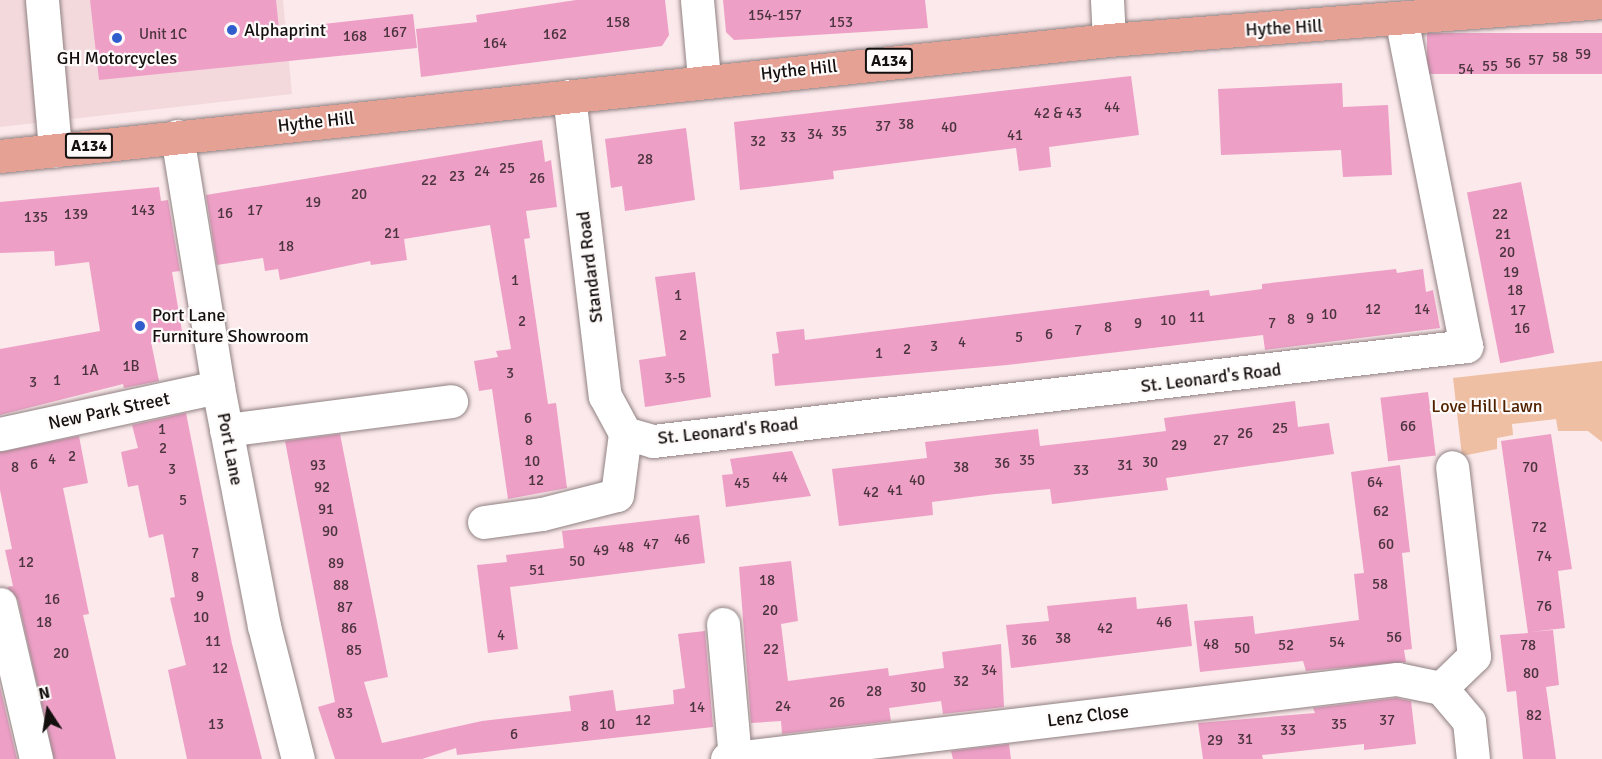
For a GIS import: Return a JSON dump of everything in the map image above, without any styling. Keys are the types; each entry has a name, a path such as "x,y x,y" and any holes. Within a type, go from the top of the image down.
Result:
{"main road":[{"name":"Hythe Hill","path":"177,136 569,96 705,79 1109,40 1401,20 1439,8 1602,2"},
{"name":"A134","path":"0,156 177,136"}],"street":[{"path":"42,0 54,150"},
{"path":"697,0 705,79"},
{"path":"1107,0 1109,40"},
{"name":"St. Leonard's Road","path":"625,433 653,441 1466,346 1401,20"},
{"name":"Standard Road","path":"569,96 605,396 625,433"},
{"name":"Port Lane","path":"177,136 218,387 264,626 298,759"},
{"name":"New Park Street","path":"0,434 218,387"},
{"path":"226,430 451,401"},
{"path":"484,522 542,514 616,495 625,433"},
{"path":"1452,467 1473,656 1441,688 1469,721 1473,759"},
{"path":"0,604 36,759"},
{"name":"Lenz Close","path":"723,624 732,759 1397,679 1441,688"}],"shaded area":[{"path":"0,0 283,0 292,94 0,127"}],"green space":[{"name":"Love Hill Lawn","path":"1602,361 1602,442 1588,431 1558,431 1556,419 1512,424 1513,435 1497,438 1497,449 1462,456 1453,378"}],"building":[{"path":"90,0 276,0 279,29 413,14 417,48 99,80"},
{"path":"576,0 665,0 669,35 662,46 421,77 416,29 477,22 476,15"},
{"path":"723,0 925,0 928,28 734,40 726,32"},
{"path":"1427,33 1602,33 1602,74 1427,74"},
{"path":"1131,76 1139,135 1049,147 1051,167 1019,171 1016,148 833,171 834,179 740,190 734,122"},
{"path":"1342,83 1343,107 1388,105 1392,175 1343,177 1341,150 1221,155 1218,89"},
{"path":"686,128 695,200 625,211 622,186 611,188 605,139"},
{"path":"542,140 545,162 551,160 557,207 526,211 530,238 524,239 548,404 556,403 567,488 508,499 492,389 479,391 474,361 498,357 496,351 511,349 490,225 404,239 407,260 371,265 370,261 280,280 278,269 265,271 263,258 217,265 206,195"},
{"path":"1521,182 1554,353 1500,363 1467,192"},
{"path":"159,187 161,201 168,200 180,271 172,272 184,343 151,342 159,381 124,388 123,384 0,415 0,349 100,331 89,262 55,266 54,251 0,253 0,202"},
{"path":"1396,269 1397,273 1423,269 1426,292 1433,290 1440,328 1265,350 1263,335 1007,365 775,386 772,354 779,353 776,332 804,329 805,340 1209,290 1210,296 1262,289 1262,284"},
{"path":"695,272 711,397 645,407 639,360 666,356 655,277"},
{"path":"1428,392 1436,456 1388,461 1380,398"},
{"path":"1295,401 1298,427 1329,423 1334,454 1166,478 1168,490 1052,504 1050,489 995,494 932,502 933,515 839,526 832,469 927,458 925,442 1038,429 1040,446 1166,431 1164,418"},
{"path":"186,413 232,644 262,759 187,759 168,670 186,665 170,598 175,597 163,534 149,538 138,485 128,487 121,452 138,448 132,425"},
{"path":"340,434 388,677 364,682 382,743 482,721 571,711 569,696 613,690 616,711 674,704 673,690 685,688 678,634 705,631 713,727 457,755 456,748 422,759 335,759 318,707 335,702 285,441"},
{"path":"1551,434 1572,569 1558,571 1565,628 1530,632 1553,630 1559,685 1546,687 1556,759 1523,759 1516,691 1507,692 1500,635 1528,633 1501,441"},
{"path":"79,436 88,483 63,488 89,614 83,615 116,759 54,759 18,600 7,587 13,586 5,550 12,549 0,490 0,452"},
{"path":"792,451 811,496 726,507 722,475 733,474 730,459"},
{"path":"1400,465 1410,552 1402,553 1412,649 1404,650 1406,662 1306,671 1303,661 1200,672 1194,621 1253,616 1255,634 1359,620 1354,574 1364,573 1351,472"},
{"path":"699,515 705,563 510,587 518,649 488,653 477,565 507,562 506,555 564,548 562,531"},
{"path":"791,561 798,621 781,624 788,681 888,668 889,676 944,668 942,652 1001,644 1004,707 943,714 941,701 889,708 891,721 782,734 781,721 751,723 739,567"},
{"path":"1136,597 1137,609 1187,604 1192,646 1011,668 1006,625 1049,621 1047,606"},
{"path":"0,687 17,759 0,759"},
{"path":"1396,698 1411,701 1416,744 1364,750 1364,744 1262,755 1263,759 1203,759 1198,723 1315,713 1313,708"},
{"path":"1009,744 1011,759 953,759 951,751"}],"place":[{"name":"Alphaprint","path":"232,30"},
{"name":"GH Motorcycles","path":"117,38"},
{"name":"Port Lane Furniture Showroom","path":"140,326"}]}
